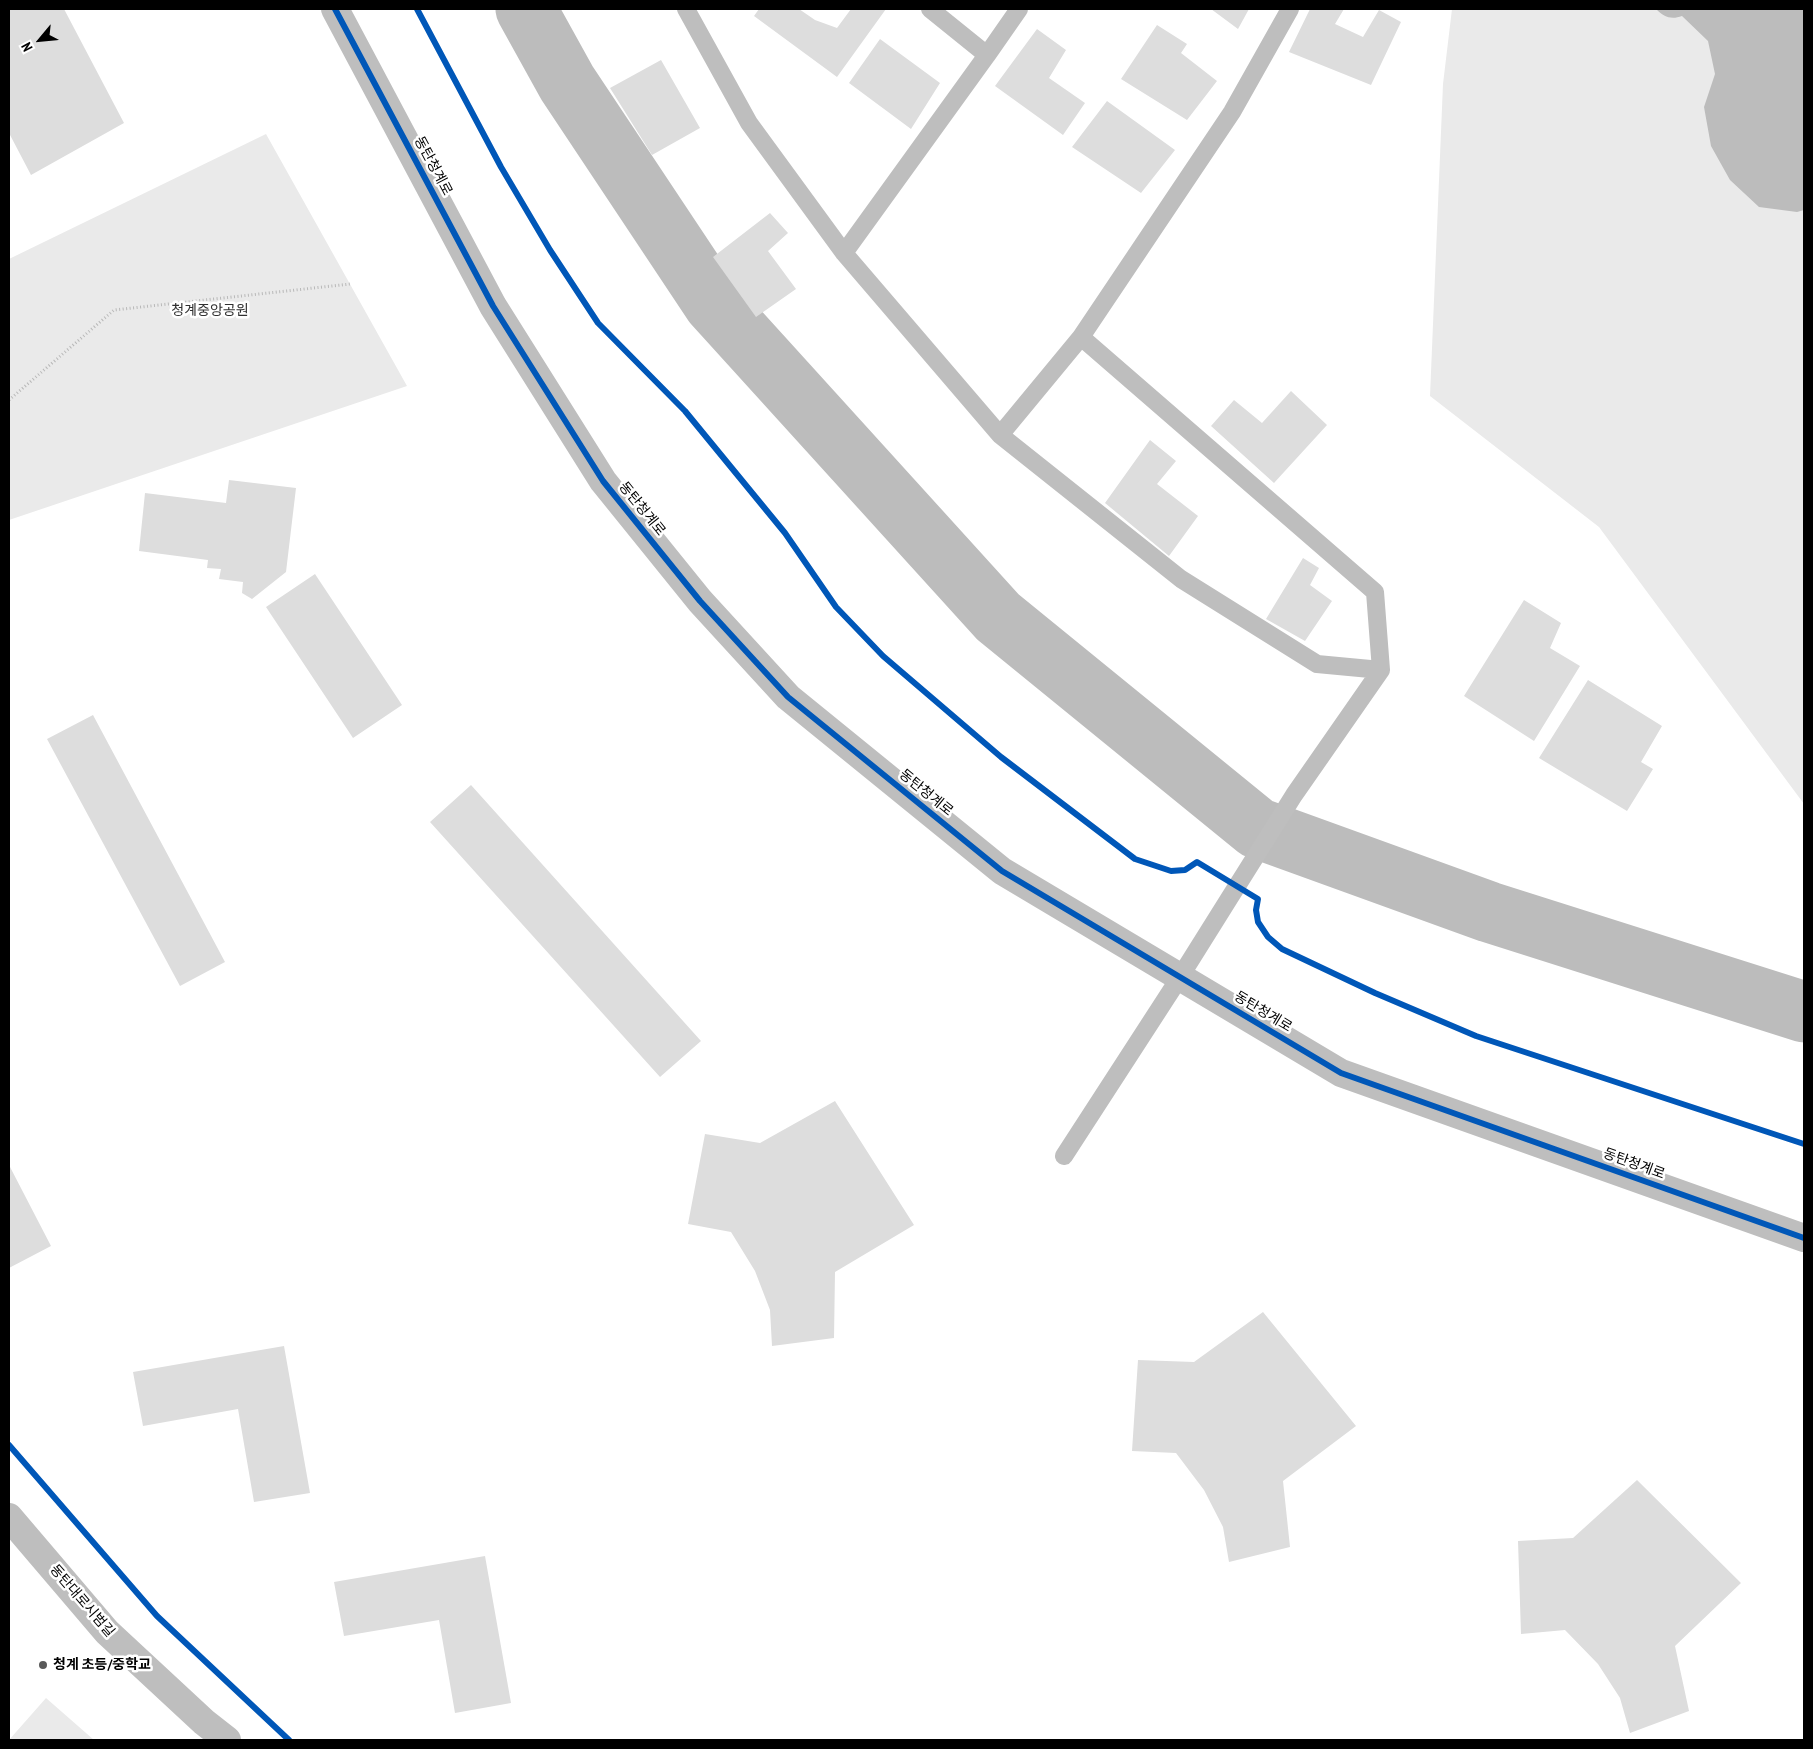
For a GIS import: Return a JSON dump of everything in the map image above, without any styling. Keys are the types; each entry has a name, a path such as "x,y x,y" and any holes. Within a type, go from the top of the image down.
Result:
{"street":[{"name":"동탄청계로","path":"335,9 498,315 603,481 700,601 788,697 1002,871 1341,1073 1804,1238"},
{"path":"1722,1209 1804,1222"},
{"path":"1722,1209 1804,1248"},
{"name":"동탄대로시범길","path":"9,1517 107,1632 204,1722 227,1740"}],"lane":[{"path":"686,9 749,123 844,253 1000,435 1180,579 1317,664 1381,670"},
{"path":"930,9 987,56"},
{"path":"844,253 1019,9"},
{"path":"1000,435 1081,337 1232,112 1290,9"},
{"path":"1064,1156 1180,977 1294,795 1381,670 1375,592 1081,337"}],"path":[{"path":"9,400 114,310 350,284"}],"green space":[{"path":"1452,9 1804,9 1804,804 1599,527 1430,396 1443,84"},
{"name":"청계중앙공원","path":"266,134 407,386 9,520 9,259"},
{"path":"46,1698 94,1740 9,1740"}],"shaded area":[{"path":"1656,9 1804,9 1804,210 1797,212 1759,207 1730,180 1711,146 1704,107 1715,74 1708,41 1682,16 1668,17"}],"building":[{"path":"9,9 64,9 124,123 31,175 9,133"},
{"path":"759,9 799,9 815,20 837,28 851,9 886,9 837,77 754,16"},
{"path":"1211,9 1249,9 1238,29"},
{"path":"1310,9 1344,9 1335,24 1363,37 1379,10 1401,22 1371,85 1289,52"},
{"path":"1157,25 1187,44 1181,53 1217,81 1187,120 1121,79"},
{"path":"1037,29 1066,50 1049,78 1085,103 1063,135 995,86"},
{"path":"880,39 940,83 911,129 849,83"},
{"path":"661,60 700,128 652,155 610,88"},
{"path":"1107,101 1175,150 1141,193 1072,147"},
{"path":"770,213 788,233 768,251 796,289 756,317 713,257"},
{"path":"1291,391 1327,425 1274,483 1211,426 1234,400 1262,423"},
{"path":"1150,440 1176,461 1157,484 1198,516 1169,556 1105,503"},
{"path":"229,480 296,488 286,572 252,599 242,593 243,582 219,579 221,569 207,568 208,560 139,551 145,493 226,503"},
{"path":"1303,558 1319,568 1310,585 1332,601 1305,641 1266,619"},
{"path":"315,574 402,705 353,738 266,607"},
{"path":"1524,600 1561,623 1550,648 1580,666 1534,741 1464,696"},
{"path":"1588,680 1662,726 1641,762 1653,769 1627,811 1539,758"},
{"path":"93,715 225,962 180,986 47,739"},
{"path":"471,785 701,1041 660,1077 430,822"},
{"path":"835,1101 914,1225 835,1272 834,1338 772,1346 770,1310 755,1271 731,1232 688,1224 705,1134 760,1143"},
{"path":"9,1165 51,1246 9,1268"},
{"path":"1263,1312 1356,1426 1283,1481 1290,1547 1229,1562 1223,1527 1204,1490 1176,1453 1132,1451 1138,1360 1194,1362"},
{"path":"284,1346 310,1493 254,1502 238,1409 143,1426 133,1372"},
{"path":"1637,1480 1741,1583 1675,1646 1689,1711 1630,1733 1620,1698 1598,1664 1565,1630 1521,1634 1518,1541 1573,1538"},
{"path":"485,1556 511,1703 455,1713 439,1620 344,1636 334,1582"}],"waterway":[{"path":"526,9 567,83 714,304 998,617 1257,828 1489,912 1804,1012"}],"cycle path":[{"path":"335,9 493,306 603,481 700,601 788,697 1002,871 1341,1073 1804,1238"},
{"path":"417,9 501,167 550,250 598,323 685,411 785,533 836,607 883,656 1001,757 1135,859 1171,871 1185,870 1197,862 1258,899 1256,910 1258,922 1268,937 1282,949 1375,993 1476,1036 1804,1144"},
{"path":"9,1445 157,1616 289,1740"}],"place":[{"name":"청계 초등/중학교","path":"43,1665"}]}
